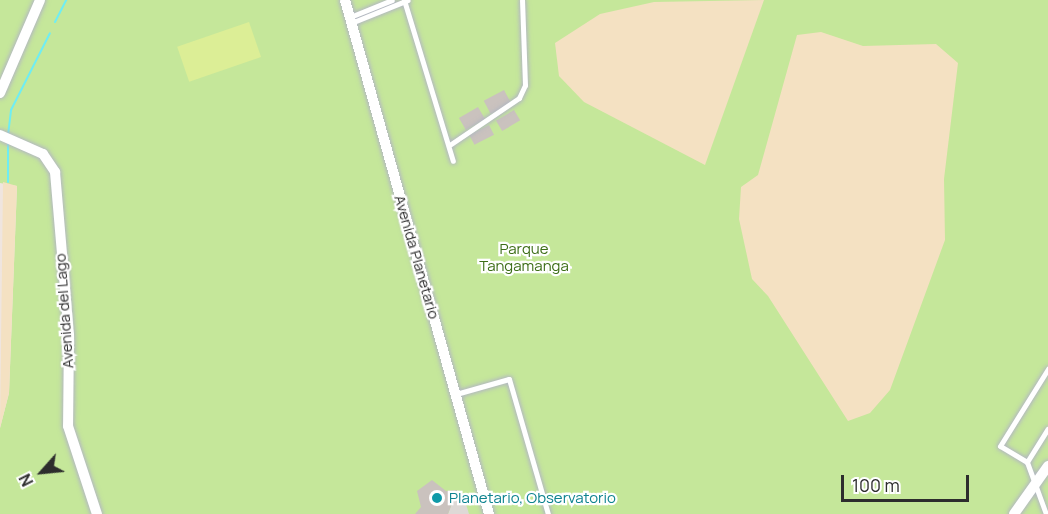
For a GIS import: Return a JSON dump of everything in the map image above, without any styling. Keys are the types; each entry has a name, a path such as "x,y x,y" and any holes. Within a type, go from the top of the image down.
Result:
{"street":[{"path":"0,93 40,0"},
{"name":"Avenida Planetario","path":"345,0 489,514"},
{"name":"Avenida del Lago","path":"5,138 43,154 55,172 69,335 68,426 97,514"},
{"path":"1014,514 1048,465"}],"lane":[{"path":"350,20 392,0"},
{"path":"451,144 519,98 525,85 522,0"},
{"path":"350,20 405,1 451,144 453,160"},
{"path":"1046,514 1027,462 1000,446 1048,369"},
{"path":"456,394 509,379 548,514"},
{"path":"1027,462 1048,429"}],"green space":[{"name":"Parque Tangamanga","path":"0,0 1048,0 1048,514 0,514 0,428 9,393 17,186 0,183"},
{"path":"249,22 261,57 189,82 177,47"}],"sand":[{"path":"764,0 705,165 584,102 559,76 555,43 600,14 654,2"},
{"path":"821,32 863,46 936,44 958,63 944,179 945,240 890,390 870,413 848,421 768,296 752,279 739,219 741,187 758,175 797,35"},
{"path":"3,182 17,186 9,393 0,428"}],"shaded area":[{"path":"457,490 463,494 469,514 448,514"}],"building":[{"path":"504,90 511,103 491,114 484,101"},
{"path":"478,107 485,119 466,130 459,118"},
{"path":"514,110 520,120 502,131 496,121"},
{"path":"489,125 494,135 474,145 469,135"},
{"name":"Planetario, Observatorio","path":"432,480 446,491 457,490 448,514 415,514 421,507 417,491"}],"waterway":[{"path":"55,22 66,0"},
{"path":"8,135 11,110 50,33"},
{"path":"8,143 8,182"}],"place":[{"name":"Planetario, Observatorio","path":"437,498"}]}
